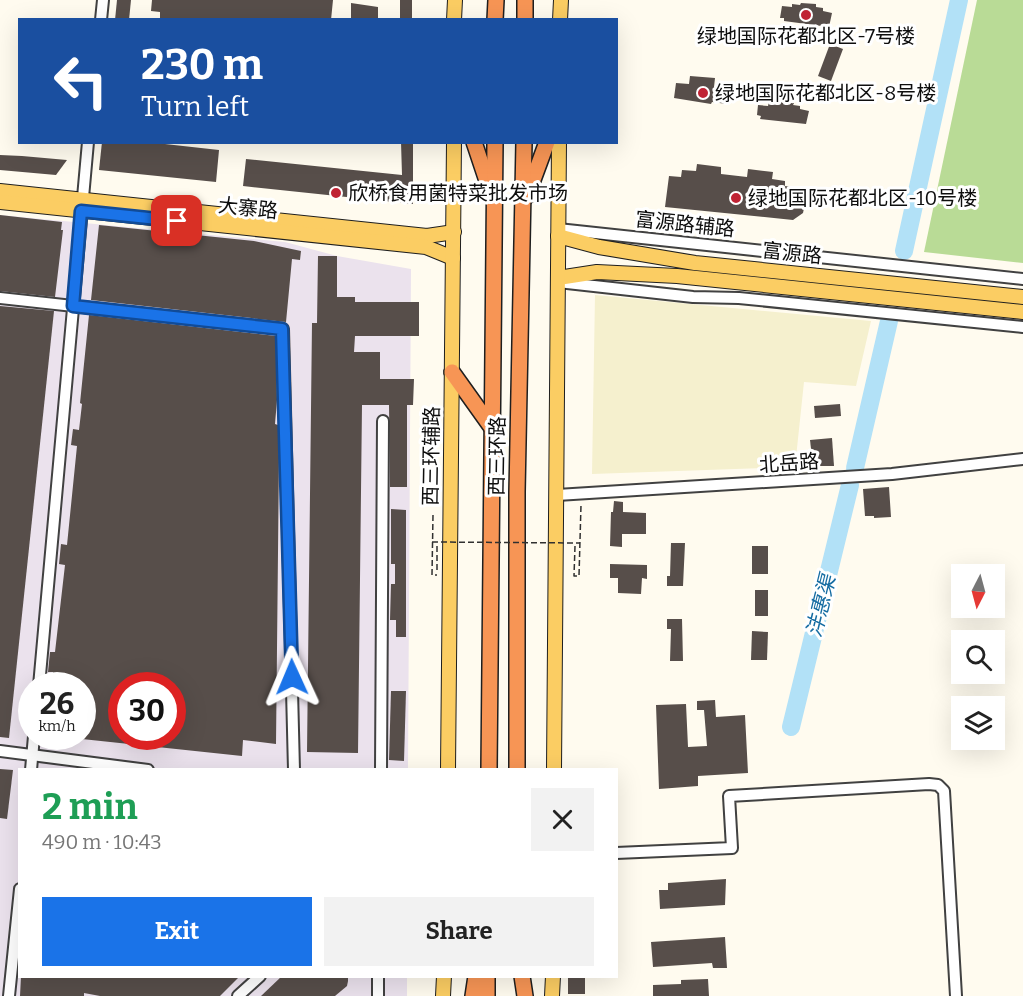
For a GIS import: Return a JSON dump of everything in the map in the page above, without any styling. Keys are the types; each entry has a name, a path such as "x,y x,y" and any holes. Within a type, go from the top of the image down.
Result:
{"highway":[{"path":"495,18 496,0"},
{"path":"525,0 525,18"},
{"path":"475,144 494,204"},
{"name":"西三环路","path":"489,768 495,144"},
{"name":"西三环路","path":"517,768 517,492 524,144"},
{"path":"523,204 546,144"},
{"path":"452,372 492,428"},
{"path":"473,996 476,978"},
{"path":"487,978 487,996"},
{"path":"516,978 516,996"},
{"path":"522,978 525,996"}],"main road":[{"path":"454,18 455,0"},
{"path":"560,18 561,0"},
{"name":"西三环辅路","path":"448,768 454,144"},
{"path":"554,768 559,144"},
{"name":"大寨路","path":"0,191 81,205 426,247 453,258"},
{"name":"大寨路","path":"0,202 81,205 427,236 454,232"},
{"name":"富源路","path":"558,232 599,247 695,263 1023,297"},
{"name":"富源路","path":"558,280 597,272 677,276 1023,312"},
{"path":"443,996 444,978"},
{"path":"552,996 553,978"}],"street":[{"path":"101,18 103,0"},
{"path":"40,672 88,144"},
{"name":"富源路辅路","path":"558,232 1023,279"},
{"path":"558,280 693,297 739,298 1023,327"},
{"path":"0,298 282,329 294,768"},
{"path":"381,768 383,421"},
{"name":"北岳路","path":"557,495 892,474 1023,459"},
{"path":"31,768 33,750"},
{"path":"0,751 133,768"},
{"path":"618,854 732,848 729,796 917,784 938,786 944,791 956,996"},
{"path":"9,996 18,908"},
{"path":"238,996 258,978"},
{"path":"378,978 378,996"}],"path":[{"path":"575,546 574,576 579,576 581,505"},
{"path":"433,515 432,575 437,575 437,546"},
{"path":"432,542 580,543"}],"shaded area":[{"path":"0,215 285,242 337,256 411,269 408,768 18,768 18,978 407,978 407,996 0,996"},
{"path":"595,295 871,321 856,386 804,382 795,467 592,474"}],"green space":[{"path":"977,0 1023,0 1023,263 924,252"}],"building":[{"path":"117,0 131,0 129,18 115,18"},
{"path":"152,0 333,0 331,18 160,18 160,12 151,11"},
{"path":"400,0 412,0 412,18 400,18"},
{"path":"351,3 378,7 378,18 351,18"},
{"name":"绿地国际花都北区-7号楼","path":"801,3 816,4 816,7 823,8 823,11 832,13 829,27 784,21 784,18 780,18 782,6 792,7 792,4 800,5"},
{"path":"830,44 843,49 831,81 818,76"},
{"name":"绿地国际花都北区-8号楼","path":"690,76 715,78 714,87 732,89 730,101 727,101 727,104 712,102 711,104 674,98 676,83 689,84"},
{"path":"777,101 794,103 793,105 800,106 800,109 809,111 806,124 760,119 761,116 757,115 758,105 768,106 769,102 777,103"},
{"path":"102,144 165,144 219,150 216,182 99,170"},
{"path":"401,144 413,144 413,204 243,186 246,159 402,175"},
{"path":"0,155 67,160 56,175 0,170"},
{"name":"绿地国际花都北区-10号楼","path":"697,164 721,167 721,174 747,177 748,169 773,172 772,179 785,181 785,186 808,189 803,213 793,220 665,207 669,176 681,177 682,170 696,171"},
{"path":"0,215 62,222 55,297 0,291"},
{"path":"99,225 254,241 301,251 300,260 292,259 286,322 91,300"},
{"path":"318,256 337,256 337,297 355,297 355,302 419,302 419,336 355,336 354,352 380,352 380,379 414,379 413,405 407,405 407,487 390,487 389,405 362,405 358,753 307,752 312,323 317,323"},
{"path":"0,306 54,311 9,738 0,737"},
{"path":"89,315 276,336 275,424 278,425 279,457 276,744 243,740 242,756 186,750 186,672 108,672 108,742 96,740 96,672 48,672 50,652 55,652 65,565 59,564 61,544 67,545 77,446 71,445 73,429 79,430 82,404 80,403"},
{"path":"840,404 841,416 815,418 814,406"},
{"path":"832,438 834,466 813,466 810,440"},
{"path":"889,487 891,517 865,516 863,489"},
{"path":"614,501 623,502 623,512 646,513 646,534 622,534 622,547 610,546 611,512 613,512"},
{"path":"391,509 406,510 406,637 396,637 396,620 390,620 391,584 395,584 395,564 391,564"},
{"path":"671,543 685,543 683,586 667,586 667,576 670,576"},
{"path":"752,546 768,546 768,574 752,574"},
{"path":"610,564 647,565 647,579 642,578 641,594 618,593 618,578 610,578"},
{"path":"755,590 768,590 768,616 755,616"},
{"path":"667,619 682,619 683,661 670,661 671,629 667,629"},
{"path":"752,631 768,632 767,660 751,660"},
{"path":"391,691 406,691 404,761 389,760"},
{"path":"715,700 716,717 745,715 748,773 698,776 698,786 659,789 656,705 686,704 688,747 707,746 704,710 697,710 697,701"},
{"path":"0,769 13,770 7,819 0,818"},
{"path":"726,879 725,905 660,909 659,890 668,890 668,883"},
{"path":"725,937 727,968 713,968 712,963 653,967 651,942"},
{"path":"21,978 238,978 220,996 100,996 84,993 84,996 20,996"},
{"path":"280,978 348,978 347,986 335,996 261,996"},
{"path":"568,978 585,978 585,994 568,994"},
{"path":"708,979 709,996 653,996 653,985 681,984 681,980"}],"waterway":[{"name":"沣惠渠","path":"904,251 959,0"},
{"name":"沣惠渠","path":"855,468 889,321"},
{"name":"沣惠渠","path":"791,727 850,485"}],"place":[{"name":"绿地国际花都北区-7号楼","path":"806,15"},
{"name":"绿地国际花都北区-8号楼","path":"703,93"},
{"name":"欣桥食用菌特菜批发市场","path":"336,193"},
{"name":"绿地国际花都北区-10号楼","path":"736,198"}],"route":[{"path":"177,221 81,211 73,306 282,329 292,677"}]}
